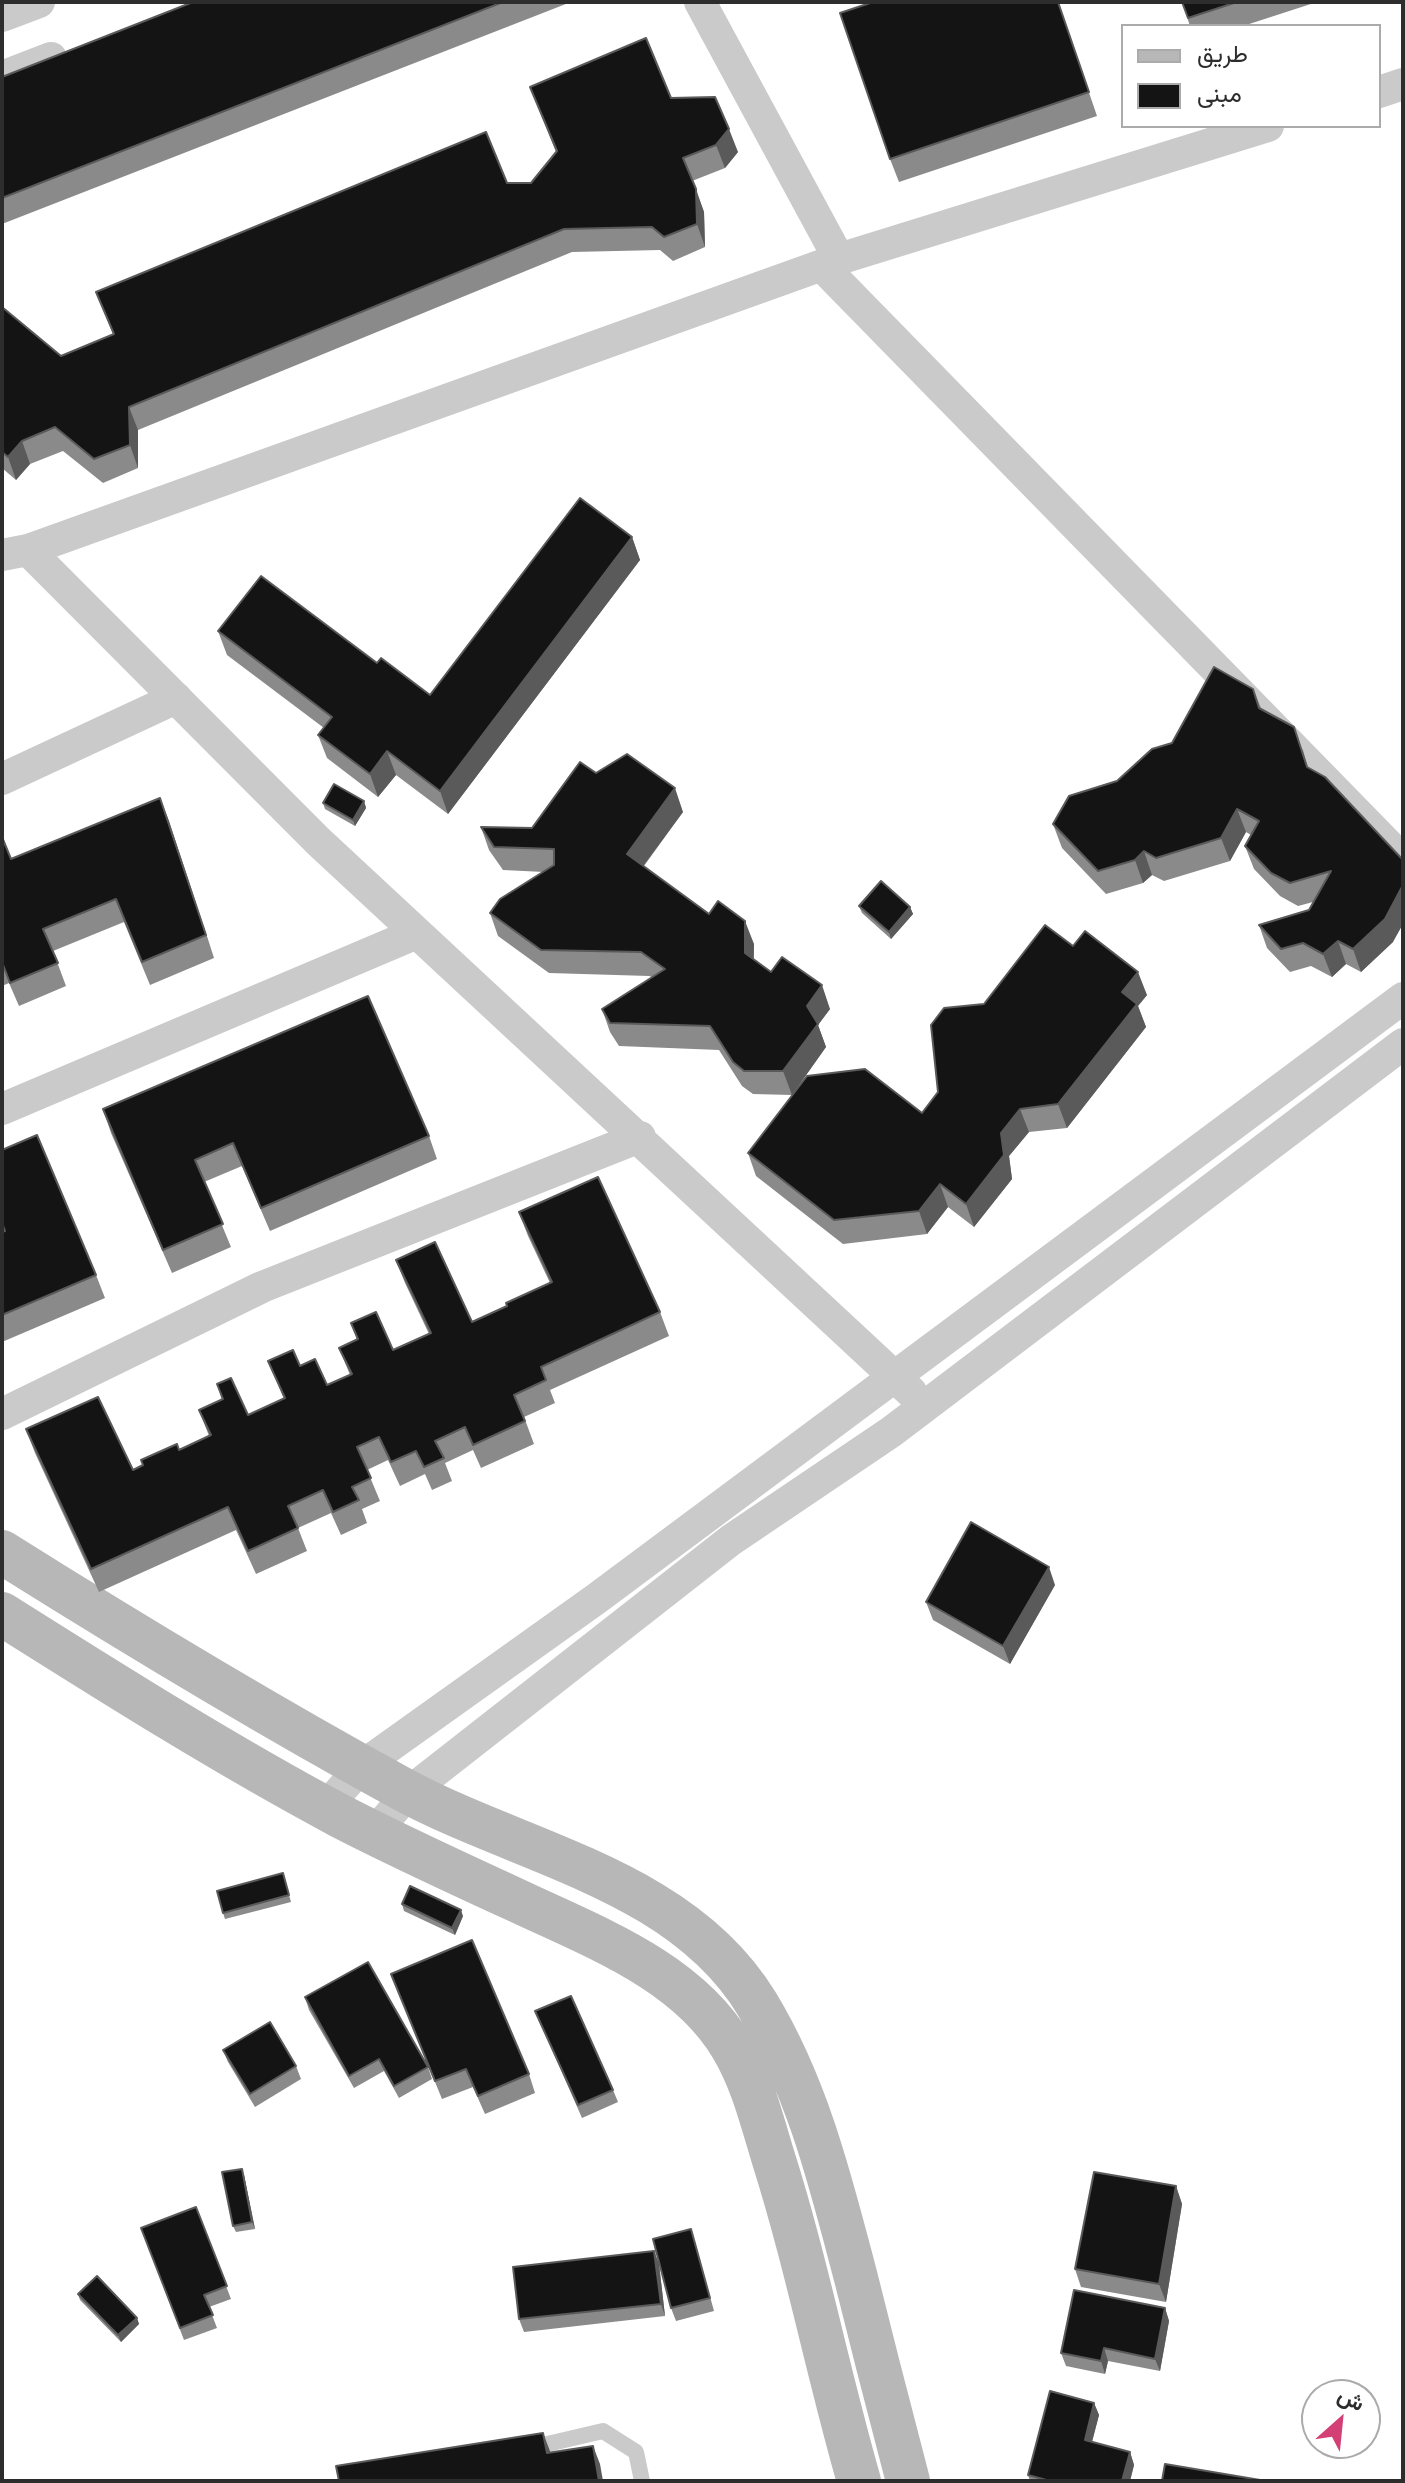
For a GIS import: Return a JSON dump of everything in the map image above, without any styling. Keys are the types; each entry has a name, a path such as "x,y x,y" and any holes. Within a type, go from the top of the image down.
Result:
{"main road":[{"path":"2,1552 185,1667 409,1792 624,1888 694,1931 721,1957 756,2002 806,2101 908,2481"},
{"path":"2,1614 222,1752 375,1832 618,1948 685,1992 710,2015 733,2048 758,2107 799,2239 829,2380 859,2481"}],"street":[{"path":"2,16 39,2"},
{"path":"700,2 831,262 1403,860"},
{"path":"2,77 77,48"},
{"path":"1381,91 1403,84"},
{"path":"925,1406 640,1137 318,841 176,698 15,552 831,262 1262,128"},
{"path":"2,779 176,698"},
{"path":"2,1109 417,933"},
{"path":"326,1807 362,1766 896,1376 1403,998"},
{"path":"375,1832 409,1792 731,1540 925,1406 1403,1044"},
{"path":"2,1414 262,1287 640,1137"}],"lane":[{"path":"511,2453 603,2431 636,2452 642,2481"}],"building":[{"path":"193,2 503,2 2,198 2,77"},
{"path":"873,2 1058,2 1089,92 890,159 840,13"},
{"path":"1182,2 1237,2 1188,18"},
{"path":"646,38 671,98 715,97 729,129 716,145 683,158 696,189 697,224 664,237 652,227 564,229 129,407 130,445 94,459 55,427 22,441 8,457 2,452 2,307 61,356 114,334 96,292 486,132 507,183 531,183 557,151 530,87"},
{"path":"580,498 632,537 440,791 387,751 370,774 318,735 332,717 218,631 261,576 377,663 381,658 430,695"},
{"path":"1214,667 1253,689 1259,708 1294,727 1307,767 1325,777 1403,860 1403,885 1385,919 1353,949 1338,941 1323,954 1303,943 1281,949 1259,925 1309,910 1331,871 1290,883 1271,873 1245,846 1259,821 1237,809 1221,838 1156,858 1144,851 1135,860 1098,871 1053,824 1069,796 1117,781 1152,749 1172,743"},
{"path":"627,754 675,788 627,854 709,914 718,901 745,921 745,953 771,972 782,957 822,985 807,1006 818,1024 783,1071 744,1071 733,1062 710,1026 610,1023 602,1009 665,969 641,952 541,950 490,913 500,899 554,865 554,849 494,847 481,827 532,828 580,762 596,773"},
{"path":"334,784 364,801 353,820 323,803"},
{"path":"160,798 206,935 142,962 116,899 43,929 58,963 10,983 2,962 2,837 11,859"},
{"path":"881,881 910,907 889,932 859,906"},
{"path":"1045,925 1073,946 1085,931 1138,972 1122,992 1137,1004 1058,1104 1020,1109 1001,1133 1004,1155 966,1204 940,1184 919,1211 834,1220 748,1153 807,1076 865,1069 922,1113 938,1092 931,1025 944,1008 984,1004"},
{"path":"368,996 429,1136 261,1208 233,1143 195,1160 223,1224 163,1250 103,1109"},
{"path":"37,1135 96,1275 2,1315 2,1232 5,1231 2,1223 2,1150"},
{"path":"598,1177 660,1312 541,1367 546,1380 514,1395 525,1421 473,1445 465,1427 435,1441 444,1458 424,1467 416,1451 391,1462 379,1437 357,1447 371,1478 352,1487 359,1500 333,1512 323,1490 288,1506 298,1528 248,1551 228,1507 91,1569 26,1429 98,1397 133,1470 143,1465 141,1460 177,1444 179,1450 211,1435 199,1410 223,1399 217,1384 231,1378 248,1415 285,1398 268,1361 293,1350 300,1366 315,1359 327,1385 352,1374 339,1348 358,1339 351,1323 376,1312 393,1350 431,1333 396,1260 435,1242 472,1322 552,1282 519,1212"},
{"path":"971,1522 1049,1567 1003,1646 926,1602"},
{"path":"283,1873 289,1895 223,1913 217,1891"},
{"path":"410,1886 461,1910 452,1928 402,1904"},
{"path":"472,1940 529,2074 478,2096 466,2069 435,2081 391,1974"},
{"path":"368,1962 428,2067 394,2086 379,2059 349,2076 305,1997"},
{"path":"571,1996 613,2090 578,2105 535,2011"},
{"path":"270,2022 296,2066 250,2094 223,2050"},
{"path":"242,2169 252,2222 233,2226 222,2172"},
{"path":"1094,2172 1176,2186 1159,2284 1075,2269"},
{"path":"196,2207 227,2286 204,2295 213,2315 180,2328 141,2228"},
{"path":"691,2229 710,2298 671,2308 653,2239"},
{"path":"654,2251 661,2304 519,2319 513,2267"},
{"path":"97,2276 137,2318 118,2335 78,2294"},
{"path":"1074,2290 1165,2308 1155,2359 1104,2348 1101,2361 1061,2353"},
{"path":"1050,2391 1094,2403 1085,2440 1130,2452 1122,2481 1050,2481 1028,2475"},
{"path":"543,2433 547,2453 593,2446 599,2481 339,2481 336,2466"},
{"path":"1165,2464 1266,2481 1162,2481"}]}
